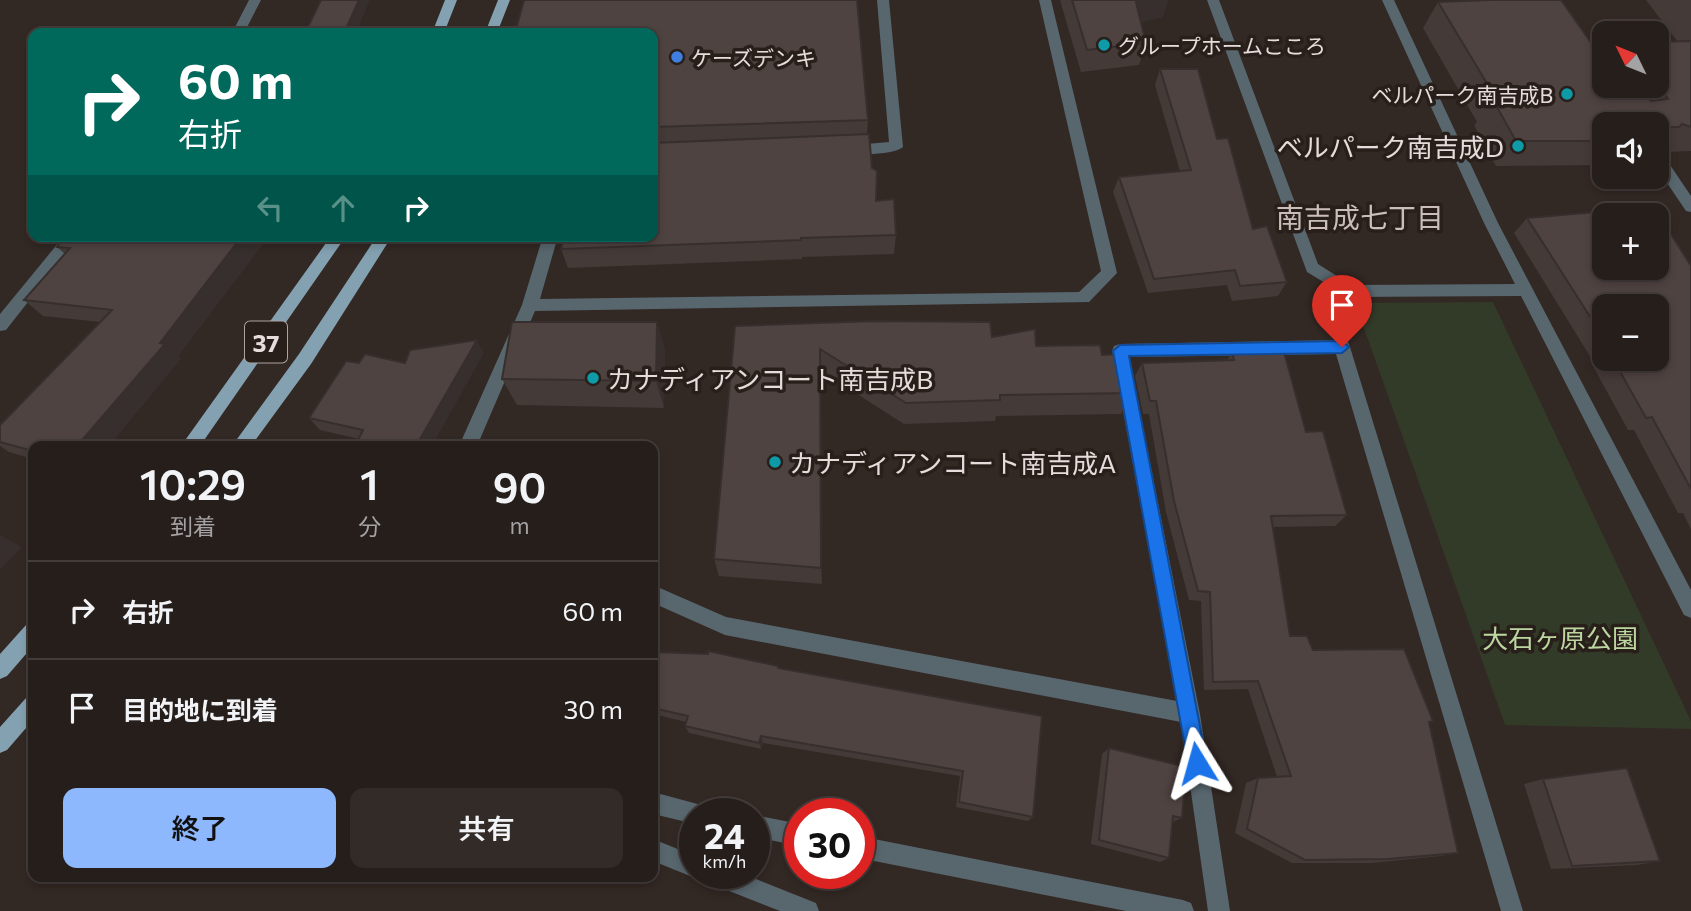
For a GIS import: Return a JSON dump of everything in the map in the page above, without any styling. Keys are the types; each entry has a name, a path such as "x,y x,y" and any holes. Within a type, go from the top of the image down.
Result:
{"main road":[{"path":"440,28 451,0"},
{"path":"493,28 504,0"},
{"name":"37","path":"194,441 265,345 335,242"},
{"name":"37","path":"245,441 305,359 381,242"},
{"path":"0,669 28,638"},
{"path":"0,743 28,711"}],"street":[{"path":"241,28 255,0"},
{"path":"828,149 896,147 883,0"},
{"path":"530,305 1083,298 1109,272 1045,0"},
{"path":"1213,0 1311,268 1348,291 1525,290"},
{"path":"1388,0 1491,223 1691,609"},
{"path":"1669,174 1691,206"},
{"path":"0,325 68,242"},
{"path":"470,441 530,305 549,242"},
{"path":"1219,911 1190,714 1120,351 1342,347 1512,911"},
{"path":"658,596 725,626 1190,714"},
{"path":"658,804 679,810"},
{"path":"875,850 1183,911"},
{"path":"658,852 679,861"},
{"path":"752,889 808,911"}],"green space":[{"name":"大石ヶ原公園","path":"1493,302 1691,721 1691,729 1505,725 1355,303"}],"building":[{"path":"321,0 359,0 346,28 307,28"},
{"path":"524,0 857,0 868,120 658,127 658,28 516,28"},
{"path":"1072,0 1146,0 1136,2 1146,43 1087,50"},
{"path":"1561,0 1592,44 1592,98 1649,98 1651,101 1670,98 1670,42 1691,41 1691,127 1682,124 1679,127 1669,127 1669,112 1592,112 1592,141 1516,141 1493,100 1497,100 1438,2"},
{"path":"1160,69 1198,69 1217,139 1228,138 1253,229 1267,226 1287,282 1240,286 1235,270 1154,279 1119,177 1191,170"},
{"path":"869,134 872,168 877,171 876,201 894,199 896,235 561,249 563,242 658,242 658,143"},
{"path":"1592,212 1592,280 1669,280 1669,231 1691,266 1691,489 1652,417 1646,418 1620,371 1669,371 1669,294 1592,294 1592,320 1527,218"},
{"path":"60,242 237,242 160,343 165,344 81,441 28,441 28,450 0,442 0,425 112,310 24,300 70,248 57,247"},
{"path":"874,321 990,322 992,337 1035,329 1036,346 1100,345 1102,355 1124,354 1131,393 1000,395 1000,400 906,403 820,349 821,568 714,559 735,326"},
{"path":"512,322 657,322 656,381 502,379"},
{"path":"477,340 419,441 358,441 363,430 309,418 346,361 359,363 365,354 405,363 410,350"},
{"path":"1284,352 1306,432 1323,431 1347,515 1271,516 1290,636 1307,636 1313,650 1404,649 1433,721 1429,722 1458,853 1388,859 1305,860 1247,829 1258,778 1291,776 1258,681 1213,682 1210,592 1198,591 1174,501 1156,401 1150,401 1142,363 1234,360 1232,353"},
{"path":"708,651 778,668 1042,716 1033,817 959,802 963,771 761,736 759,743 685,726 688,716 658,709 658,652 708,654"},
{"path":"1109,748 1186,767 1182,818 1173,816 1169,858 1099,840"},
{"path":"1627,768 1660,861 1572,866 1543,779"}],"place":[{"name":"グループホームこころ","path":"1104,45"},
{"name":"ケーズデンキ","path":"677,57"},
{"name":"ベルパーク南吉成B","path":"1567,94"},
{"name":"ベルパーク南吉成D","path":"1518,146"},
{"name":"カナディアンコート南吉成B","path":"593,378"},
{"name":"カナディアンコート南吉成A","path":"775,462"}],"district":[{"name":"南吉成七丁目","path":"1360,217"}],"route":[{"path":"1197,763 1190,714 1120,351 1342,347"}]}
